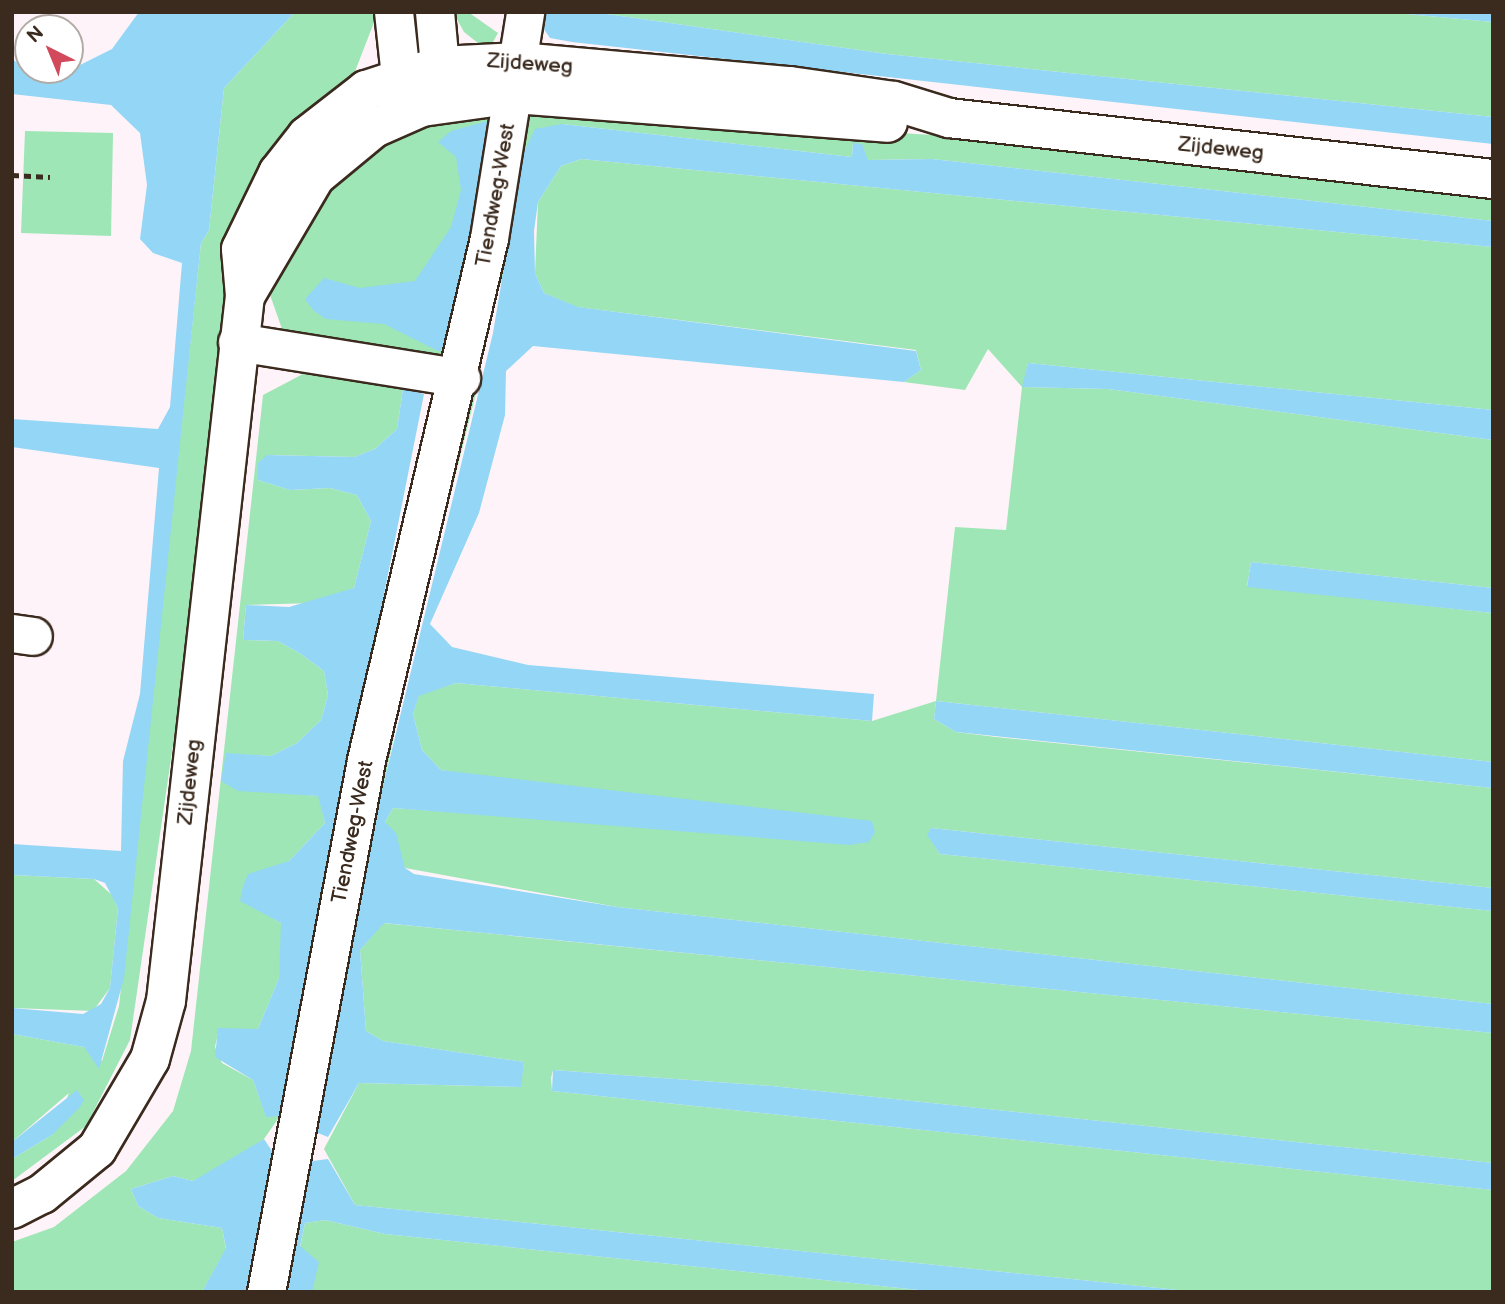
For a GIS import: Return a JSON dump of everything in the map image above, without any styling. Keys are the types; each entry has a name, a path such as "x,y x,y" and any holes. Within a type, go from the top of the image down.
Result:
{"main road":[{"path":"394,12 401,76 422,107"},
{"path":"422,107 440,66 435,12"},
{"name":"Zijdeweg","path":"12,1209 42,1194 97,1149 132,1100 166,1001 237,342 245,296 240,249 278,173 338,110 401,76 440,66 517,78 790,86 894,101 949,118 1493,179"},
{"name":"Zijdeweg","path":"245,296 315,177 373,128 422,107 517,78"}],"street":[{"name":"Tiendweg-West","path":"266,1292 366,760 461,377 517,78 525,12"},
{"path":"237,342 461,377"}],"path":[{"path":"12,175 50,177"}],"green space":[{"path":"295,12 378,12 349,87 227,267 182,683 130,1040 86,1126 12,1181 12,1159 52,1135 69,1093 12,1142 12,1034 84,1047 102,1061 119,1006 201,243 209,230 224,88"},
{"path":"453,12 468,12 498,33 488,51 464,32"},
{"path":"593,12 1385,12 1493,22 1493,117 887,54"},
{"path":"499,106 452,360 307,343 282,329 269,292 312,202 405,125"},
{"path":"523,110 997,139 1493,193 1493,221 932,159 868,160 853,143 852,157 562,124 497,293 482,360 476,356"},
{"path":"25,131 113,133 111,236 21,233"},
{"path":"581,159 1493,247 1493,410 1028,363 1023,387 1108,389 1493,440 1493,588 1251,562 1247,586 1493,613 1493,762 936,701 955,527 1006,530 1022,387 988,349 965,390 904,382 921,370 916,350 577,307 544,293 535,273 538,202 561,166"},
{"path":"303,374 403,389 397,429 375,449 354,457 267,455 258,480 290,490 330,488 357,495 371,521 354,588 314,603 246,605 243,640 278,641 301,654 324,671 328,695 321,720 297,743 271,756 226,754 259,791 319,796 325,823 289,861 270,871 257,909 281,923 284,943 279,978 258,1029 219,1029 215,1047 222,1063 253,1080 266,1116 280,1116 264,1139 218,1170 193,1181 173,1176 131,1189 138,1206 158,1218 222,1228 226,1249 202,1292 12,1292 12,1242 54,1227 126,1171 173,1111 191,1051 263,395"},
{"path":"476,393 412,650 316,1109 318,1133 305,1162 329,997 467,395"},
{"path":"456,683 872,721 936,701 934,719 956,732 1493,788 1493,888 931,828 928,835 940,854 1493,911 1493,1004 617,907 405,868 385,822 393,808 869,842 441,770 422,750 413,714 419,695"},
{"path":"12,875 94,879 112,895 118,908 110,988 93,1011 12,1008"},
{"path":"383,923 1493,1033 1493,1163 772,1086 553,1070 551,1078 552,1091 1493,1190 1493,1292 1197,1292 355,1205 324,1149 359,1083 520,1087 524,1062 383,1041 366,1031 360,950"},
{"path":"325,1220 385,1234 938,1292 312,1292 300,1247 305,1223"}],"water":[{"path":"139,12 295,12 224,88 209,230 201,243 124,978 99,1069 84,1047 12,1034 12,1008 83,1014 101,1004 110,988 118,908 105,883 94,879 12,875 12,844 121,851 123,761 140,694 159,468 12,447 12,419 158,429 170,407 182,263 153,253 140,239 147,185 140,133 111,105 12,94 12,59 14,84 84,84 84,63 112,49"},
{"path":"532,12 593,12 887,54 1493,117 1493,144 572,42 550,38"},
{"path":"1385,12 1493,12 1493,22"},
{"path":"488,121 454,348 438,351 384,324 326,319 314,311 305,299 324,278 360,288 415,281 451,227 461,190 456,157 438,142 451,131"},
{"path":"562,124 852,157 853,143 862,144 868,160 932,159 1493,221 1493,247 581,159 561,166 538,202 534,231 535,273 544,293 578,307 916,351 921,370 904,382 533,346 506,371 505,415 479,513 430,624 452,647 528,665 874,694 872,721 456,683 419,696 413,714 422,750 441,770 872,821 875,832 869,842 849,845 393,808 385,822 396,833 405,868 414,874 617,907 1493,1004 1493,1033 384,923 360,950 366,1031 383,1041 524,1062 521,1087 359,1083 328,1137 318,1133 316,1110 372,832 493,333 523,154 535,129"},
{"path":"1028,363 1493,410 1493,440 1108,389 1022,387"},
{"path":"403,389 424,394 280,1116 266,1117 253,1080 215,1057 218,1028 258,1029 279,978 281,923 240,901 243,886 248,874 289,861 325,823 318,796 238,791 221,781 226,753 271,756 297,743 321,720 328,695 324,671 301,654 278,641 243,640 246,605 289,607 354,588 371,521 357,495 330,488 290,490 258,480 258,463 267,455 354,457 375,449 397,429"},
{"path":"1251,562 1493,588 1493,613 1247,587"},
{"path":"936,701 1493,762 1493,788 956,732 934,719"},
{"path":"931,828 1493,888 1493,911 940,854 927,835"},
{"path":"553,1070 772,1086 1493,1163 1493,1190 552,1091"},
{"path":"77,1090 84,1100 80,1107 52,1135 12,1159 12,1142"},
{"path":"264,1139 274,1154 249,1292 202,1292 226,1248 222,1228 158,1218 138,1206 131,1189 173,1176 193,1181"},
{"path":"328,1159 355,1205 1197,1292 938,1292 385,1234 325,1220 305,1223 300,1246 319,1262 312,1292 283,1292 305,1162"}]}
